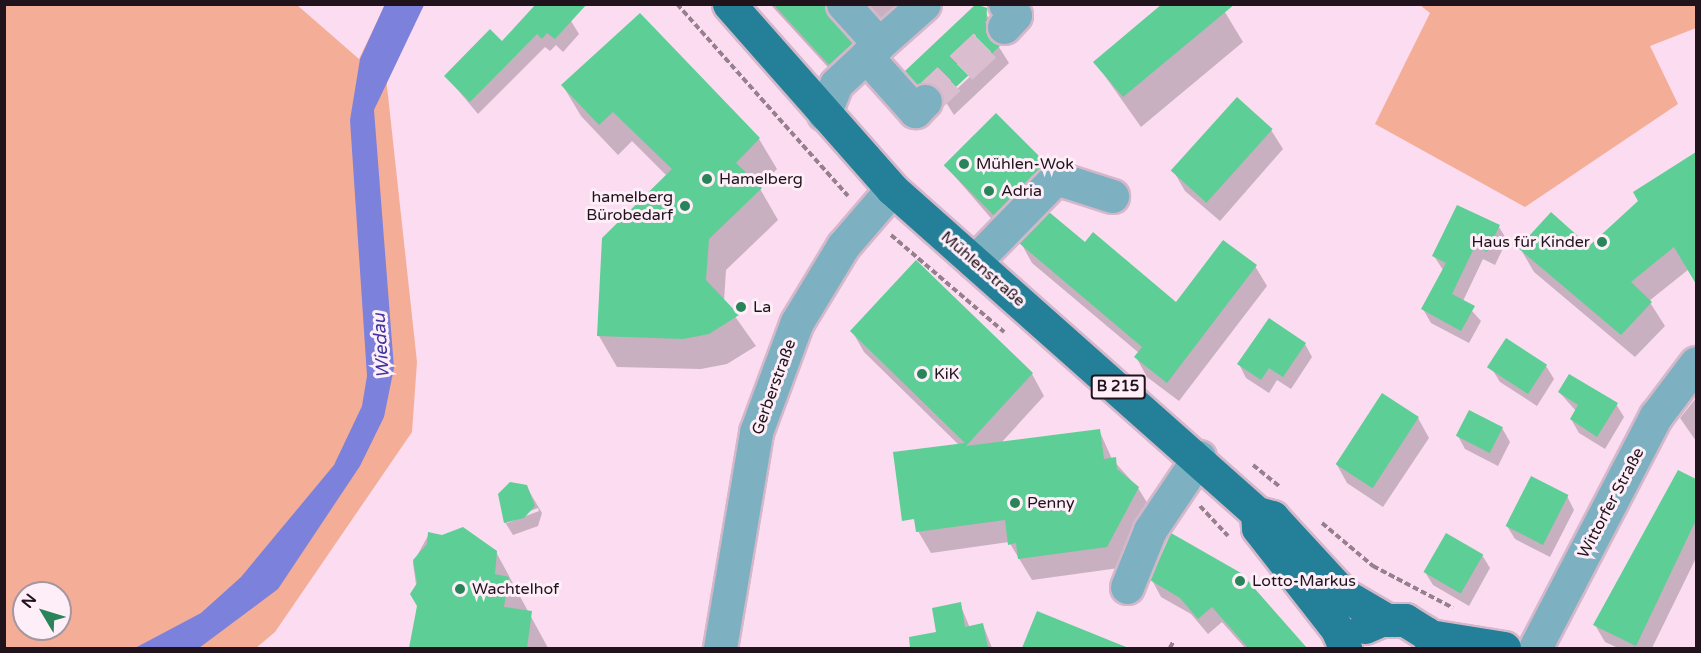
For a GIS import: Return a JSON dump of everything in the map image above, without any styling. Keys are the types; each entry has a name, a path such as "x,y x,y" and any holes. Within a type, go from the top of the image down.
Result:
{"main road":[{"name":"Mühlenstraße","path":"729,4 892,189 1199,457 1257,513 1272,517 1344,595 1385,619 1406,620 1432,642"},
{"name":"Mühlenstraße","path":"1257,513 1258,528 1336,629 1347,648"},
{"path":"1347,648 1360,632 1385,619"},
{"path":"1432,642 1504,648"}],"street":[{"path":"843,4 915,111 925,100"},
{"path":"824,114 836,84 924,4"},
{"path":"974,262 1056,177 1112,196"},
{"name":"Gerberstraße","path":"720,648 756,432 798,322 843,246 892,189"},
{"name":"Wittorfer Straße","path":"1535,648 1656,416 1696,363"},
{"path":"1127,587 1150,530 1199,457"}],"path":[{"path":"1364,560 1462,612"},
{"path":"1170,648 1173,642"}],"shaded area":[{"path":"4,5 297,5 359,59 385,5 424,5 386,77 417,362 412,432 275,632 256,648 5,648"},
{"path":"1420,5 1696,5 1696,28 1650,46 1678,104 1525,207 1375,124 1430,13"}],"water":[{"name":"Wiedau","path":"385,4 424,5 374,110 394,368 384,417 360,466 278,589 199,648 135,648 201,613 241,577 334,465 362,406 367,376 350,120 360,59"}],"building":[{"path":"536,4 587,4 555,39 547,33 542,39 537,34 470,102 444,76 490,29 502,41"},
{"path":"773,4 825,4 853,43 829,65"},
{"path":"976,4 987,8 986,33 1001,45 943,99 938,87 917,85 905,71"},
{"path":"1162,4 1235,4 1123,97 1093,62"},
{"name":"Hamelberg","path":"640,13 760,138 736,163 762,188 709,239 706,280 739,315 709,334 683,339 597,336 602,238 672,169 613,112 599,125 561,85"},
{"path":"1237,97 1273,129 1206,203 1171,171"},
{"path":"996,113 1046,163 994,216 944,165"},
{"path":"1696,152 1696,284 1674,247 1631,282 1652,302 1621,335 1518,248 1551,212 1589,246 1638,201 1633,192"},
{"path":"1457,205 1500,225 1487,252 1475,246 1452,294 1475,306 1461,331 1421,309 1446,263 1432,256"},
{"path":"1049,212 1085,242 1093,232 1176,302 1223,240 1257,265 1167,383 1134,357 1142,347 1019,243"},
{"path":"916,260 1033,373 966,446 1100,429 1104,459 1116,457 1117,469 1139,487 1107,547 1018,559 1016,543 1008,545 1005,520 916,532 914,519 902,521 893,452 965,443 850,331"},
{"path":"1269,318 1306,343 1283,377 1269,368 1261,380 1237,364"},
{"path":"1506,338 1547,365 1528,394 1487,367"},
{"path":"1569,374 1618,403 1597,437 1570,419 1578,405 1558,392"},
{"path":"1382,393 1419,417 1373,488 1336,464"},
{"path":"1469,410 1503,427 1490,453 1456,436"},
{"path":"1678,470 1696,479 1696,520 1636,646 1593,625"},
{"path":"1531,476 1568,495 1543,545 1506,526"},
{"path":"510,482 527,485 535,506 524,518 504,523 498,494"},
{"name":"Wachtelhof","path":"463,527 497,551 495,574 509,577 504,607 532,611 527,648 409,648 417,606 410,594 417,583 413,560 427,544 428,532 442,535"},
{"path":"1171,533 1241,573 1307,648 1248,648 1212,607 1198,619 1180,598 1150,580"},
{"path":"1446,533 1483,555 1461,593 1424,572"},
{"path":"961,602 965,627 983,623 988,648 910,648 909,637 936,632 932,608"},
{"path":"1037,611 1126,647 1126,648 1022,648"}],"tunnel":[{"path":"925,101 1004,27"}],"place":[{"name":"Mühlen-Wok","path":"964,164"},
{"name":"Hamelberg","path":"707,179"},
{"name":"Adria","path":"989,191"},
{"name":"hamelberg Bürobedarf","path":"685,206"},
{"name":"Haus für Kinder","path":"1602,242"},
{"name":"La","path":"741,307"},
{"name":"KiK","path":"922,374"},
{"name":"Penny","path":"1015,503"},
{"name":"Lotto-Markus","path":"1240,581"},
{"name":"Wachtelhof","path":"460,589"}]}
